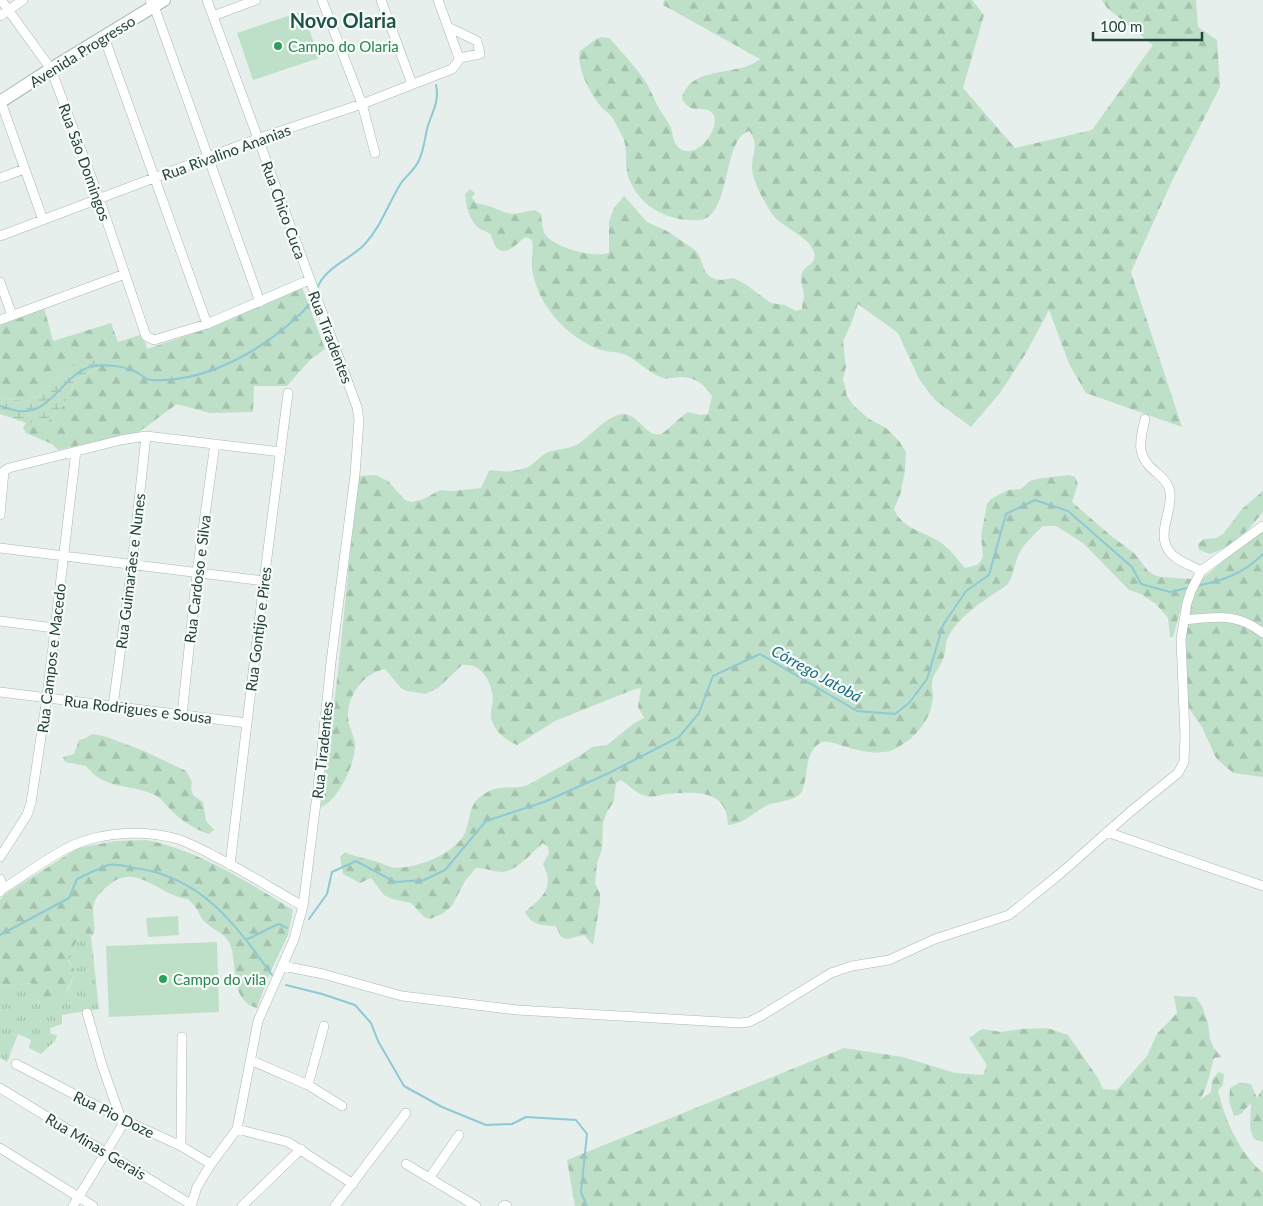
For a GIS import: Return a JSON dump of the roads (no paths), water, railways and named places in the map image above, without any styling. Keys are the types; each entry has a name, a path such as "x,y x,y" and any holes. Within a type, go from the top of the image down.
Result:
{"street":[{"name":"Rua São Domingos","path":"1,0 51,69 146,336 154,340 207,324"},
{"path":"0,16 23,0"},
{"name":"Rua Chico Cuca","path":"207,0 309,280"},
{"path":"213,16 256,0"},
{"path":"322,0 362,104 375,152"},
{"path":"381,0 412,84"},
{"path":"438,0 458,58 480,54 477,41 448,27"},
{"path":"156,2 260,302"},
{"name":"Avenida Progresso","path":"1,102 156,2"},
{"path":"104,37 207,324 309,280"},
{"name":"Rua Rivalino Ananias","path":"0,236 257,139 362,104 452,69 458,58"},
{"path":"1,102 43,220"},
{"path":"0,178 24,169"},
{"path":"0,320 125,274"},
{"name":"Rua Tiradentes","path":"191,1205 197,1187 210,1164 237,1128 258,1021 294,939 303,906 355,476 360,420 357,407 309,280"},
{"path":"0,282 12,315"},
{"name":"Rua Gontijo e Pires","path":"230,864 288,393"},
{"path":"1145,419 1140,442 1141,453 1148,466 1164,480 1170,491 1164,527 1166,547 1175,558 1201,571"},
{"path":"0,515 4,472 6,469 121,440 146,436 280,452"},
{"name":"Rua Guimarães e Nunes","path":"113,706 132,565 146,436"},
{"name":"Rua Cardoso e Silva","path":"182,715 196,572 215,444"},
{"name":"Rua Campos e Macedo","path":"0,857 30,809 47,697 76,451"},
{"path":"283,966 323,974 402,996 517,1010 731,1024 749,1022 831,973 846,968 889,960 935,939 1009,915 1061,874 1107,832 1178,773 1184,762 1185,735 1181,639 1191,590 1201,571 1263,526"},
{"path":"0,548 264,581"},
{"path":"1184,620 1228,617 1239,619 1263,633"},
{"path":"0,621 54,628"},
{"name":"Rua Rodrigues e Sousa","path":"0,692 247,723"},
{"path":"1107,832 1263,886"},
{"path":"1,886 24,876 47,860 77,844 99,837 118,834 147,834 174,838 193,845 303,906"},
{"path":"73,1206 122,1126 122,1119 102,1065 87,1013"},
{"path":"308,1085 324,1026"},
{"path":"181,1146 182,1037"},
{"path":"250,1060 308,1085 342,1106"},
{"name":"Rua Pio Doze","path":"16,1064 122,1119 181,1146 210,1164"},
{"name":"Rua Minas Gerais","path":"0,1088 191,1205"},
{"path":"335,1206 406,1113"},
{"path":"237,1128 288,1142 352,1184"},
{"path":"430,1177 459,1134"},
{"path":"0,1148 93,1206"},
{"path":"242,1206 301,1149"},
{"path":"406,1164 476,1206"}],"waterway":[{"path":"317,289 325,275 358,250 370,238 401,183 418,163 436,102 436,85"},
{"path":"0,406 18,411 30,411 40,407 80,371 96,366 121,367 152,380 175,379 197,375 241,357 261,345 281,331 314,300"},
{"name":"Córrego Jatobá","path":"309,919 327,894 332,872 356,861 395,882 424,880 445,870 486,821 544,802 609,773 679,737 699,713 713,676 760,654 857,711 895,714 909,703 927,679 943,625 966,591 989,575 1006,514 1035,500 1068,511 1132,567 1141,584 1170,592 1188,588"},
{"name":"Córrego Jatobá","path":"1197,586 1233,575 1248,567 1263,554"},
{"path":"0,935 69,898 77,879 108,865 118,865 159,873 179,881 198,892 230,921 272,975"},
{"name":"Córrego Jatobá","path":"247,939 279,924 287,928"},
{"path":"286,985 355,1005 371,1023 378,1041 404,1086 442,1107 486,1125 512,1124 526,1117 576,1120 587,1134 581,1192 587,1206"}],"place":[{"name":"Campo do Olaria","path":"278,46"},
{"name":"Campo do vila","path":"163,979"}],"district":[{"name":"Novo Olaria","path":"343,20"}]}
